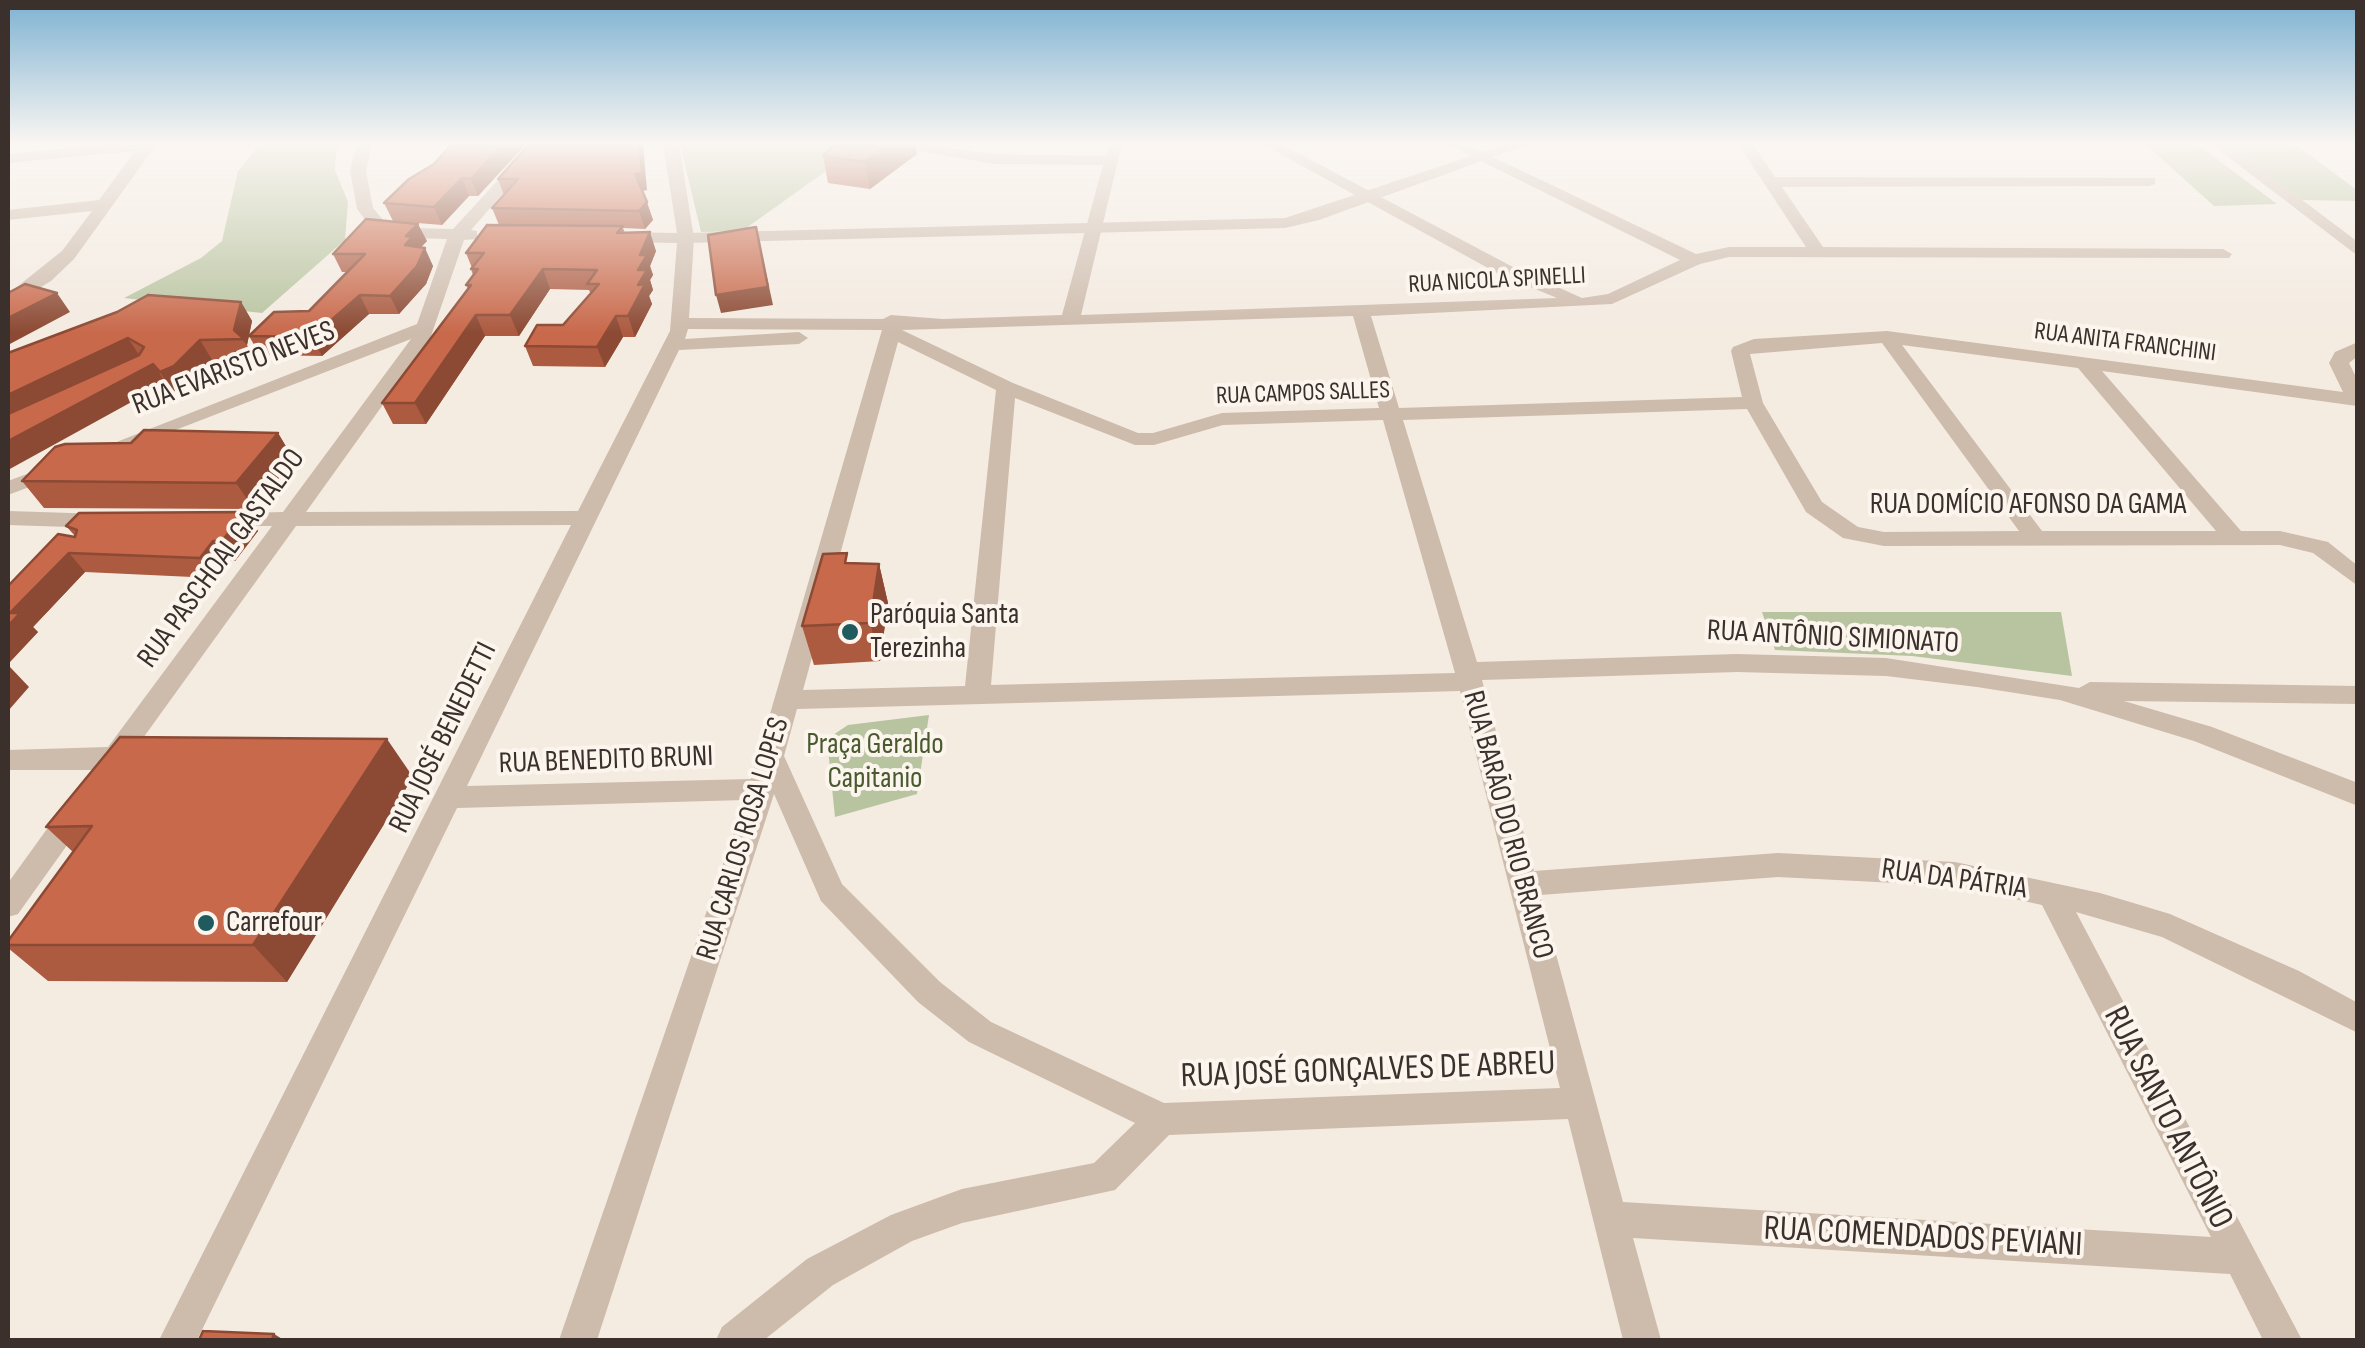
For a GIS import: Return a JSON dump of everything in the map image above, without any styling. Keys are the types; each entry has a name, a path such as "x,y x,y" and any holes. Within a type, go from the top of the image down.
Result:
{"street":[{"path":"8,215 80,207"},
{"path":"8,302 58,266 104,207"},
{"path":"365,207 374,221 410,233 496,235"},
{"path":"458,235 483,207"},
{"name":"RUA JOSÉ BENEDETTI","path":"178,1340 451,797 677,334 686,238 681,207"},
{"path":"1070,321 1102,207"},
{"path":"610,236 686,238 1285,223 1337,207"},
{"path":"1383,207 1505,270 1584,303"},
{"path":"1585,207 1694,260"},
{"path":"1787,207 1818,253"},
{"path":"2301,207 2358,250"},
{"name":"RUA PASCHOAL GASTALDO","path":"8,904 414,349 426,327 458,235"},
{"name":"RUA NICOLA SPINELLI","path":"677,334 1361,314 1584,303 1631,292 1694,260 1729,252 2223,254"},
{"path":"1499,306 1512,290 1505,270"},
{"name":"RUA BARÃO DO RIO BRANCO","path":"1361,314 1394,416 1525,884 1576,1102 1642,1340"},
{"name":"RUA EVARISTO NEVES","path":"8,488 426,327"},
{"name":"RUA CAMPOS SALLES","path":"891,327 1006,387 1134,439 1154,438 1222,419 1753,404"},
{"name":"RUA CARLOS ROSA LOPES","path":"578,1340 762,789 891,327"},
{"path":"1888,337 2035,538"},
{"name":"RUA ANITA FRANCHINI","path":"1888,337 1975,352 2083,362 2357,400"},
{"name":"RUA DOMÍCIO AFONSO DA GAMA","path":"1888,337 1754,345 1740,351 1753,404 1814,508 1850,533 1884,539 2232,535 2299,540 2332,554 2358,578"},
{"path":"2357,400 2339,364 2342,356 2358,348"},
{"path":"2083,362 2232,535"},
{"path":"977,695 1006,387"},
{"path":"8,518 40,522 135,521"},
{"path":"192,520 588,518"},
{"name":"RUA ANTÔNIO SIMIONATO","path":"786,700 1815,664 1886,667 2060,690 2275,760 2358,795"},
{"path":"2060,690 2358,695"},
{"path":"8,760 115,756"},
{"path":"735,1340 820,1272 903,1227 962,1206 1103,1178 1162,1118 980,1032 929,992 831,892 771,756"},
{"name":"RUA BENEDITO BRUNI","path":"451,797 762,789"},
{"name":"RUA DA PÁTRIA","path":"1525,884 1778,865 1955,874 2170,927 2288,980 2358,1019"},
{"name":"RUA SANTO ANTÔNIO","path":"2052,895 2283,1340"},
{"name":"RUA JOSÉ GONÇALVES DE ABREU","path":"1162,1118 1576,1102"},
{"name":"RUA COMENDADOS PEVIANI","path":"1608,1219 2238,1257"}],"green space":[{"path":"230,207 348,207 345,240 262,313 124,298 201,258 222,241"},
{"path":"695,207 776,207 742,231 701,232"},
{"path":"1762,612 2061,612 2072,676 1912,656 1775,650"},
{"name":"Praça Geraldo Capitanio","path":"929,715 917,794 835,817 827,739 848,725"}],"building":[{"path":"493,207 643,207 639,211"},
{"path":"366,219 418,224 406,236 412,237 405,245 425,248 417,266 390,296 360,295 312,337 249,336 274,312 309,311 365,254 333,254"},
{"path":"487,225 623,226 617,233 650,232 640,255 647,255 638,270 647,270 638,285 645,284 628,316 616,316 597,347 525,346 537,325 563,325 599,284 587,284 597,270 543,269 510,315 476,315 415,403 382,403 471,285 466,285 478,269 471,269 484,253 466,253"},
{"path":"756,227 768,287 716,295 708,235"},
{"path":"25,284 57,293 8,318 8,293"},
{"path":"148,295 241,302 234,330 244,339 200,340 174,366 160,372 153,364 8,441 8,414 139,355 144,347 128,338 8,395 8,353 117,312"},
{"path":"144,430 278,433 236,483 22,481 55,447 131,443"},
{"path":"245,512 222,541 213,541 200,558 69,553 10,613 20,613 8,626 8,586 58,534 75,537 77,530 66,526 79,513"},
{"path":"847,553 845,563 879,564 870,623 802,626 823,554"},
{"name":"Carrefour","path":"120,737 387,739 253,945 8,945 92,826 46,827"},
{"path":"203,1331 274,1334 272,1340 199,1340"}],"place":[{"name":"Paróquia Santa Terezinha","path":"850,632"},
{"name":"Carrefour","path":"206,923"}]}
